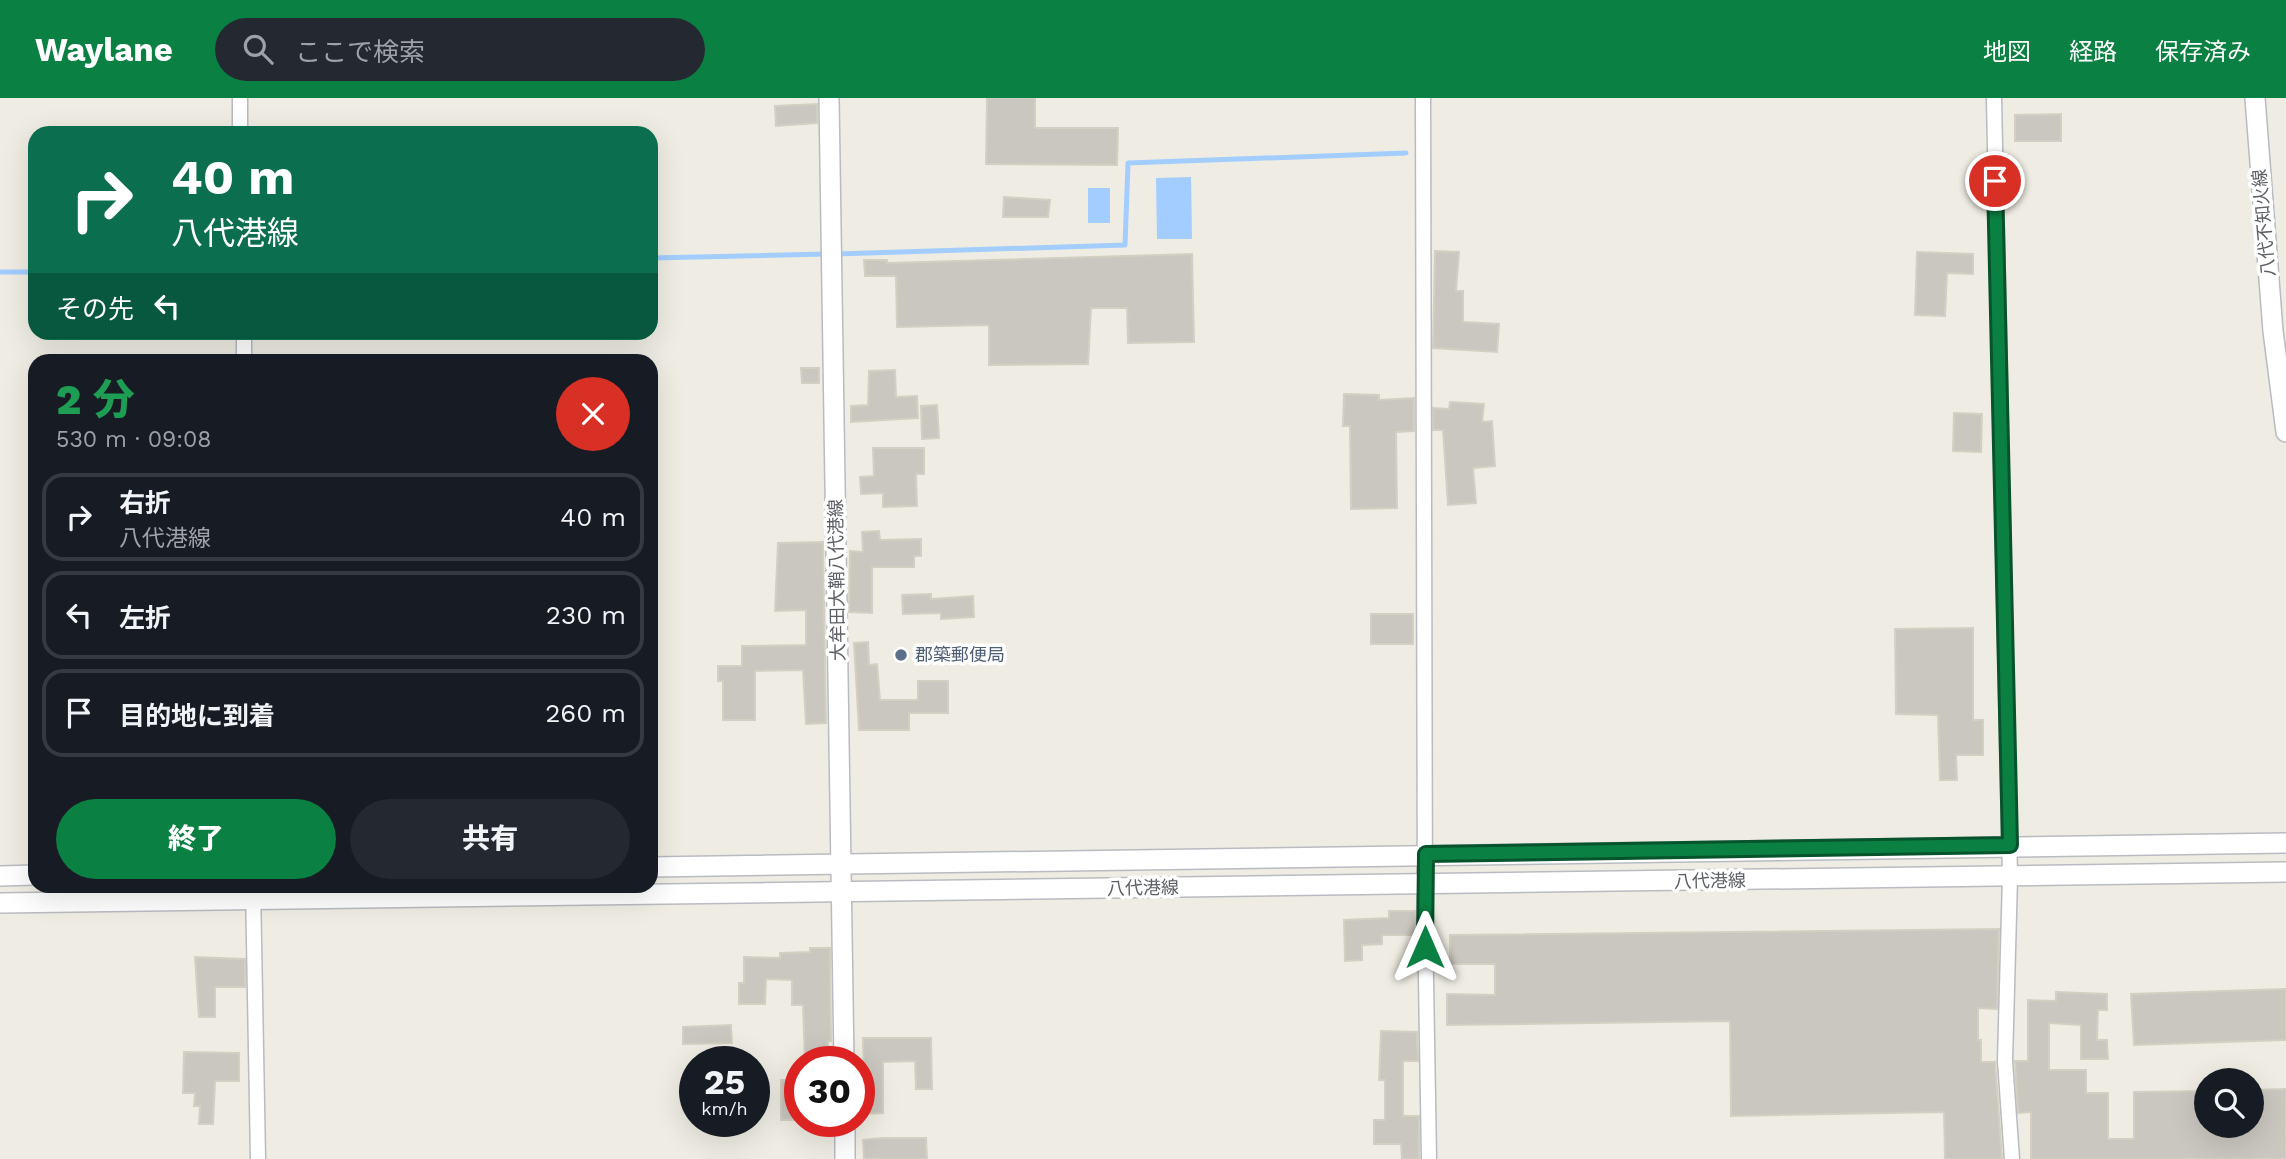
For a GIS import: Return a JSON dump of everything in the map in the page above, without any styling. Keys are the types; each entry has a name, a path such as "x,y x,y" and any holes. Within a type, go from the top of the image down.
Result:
{"main road":[{"name":"大牟田大鞘八代港線","path":"829,98 844,1046"},
{"name":"八代不知火線","path":"2255,98 2273,331 2286,430"},
{"name":"八代港線","path":"658,867 2286,842"},
{"name":"八代港線","path":"658,892 2286,872"},
{"path":"0,876 28,875"},
{"name":"八代港線","path":"0,903 253,893"},
{"path":"845,1137 845,1159"}],"street":[{"path":"240,98 240,126"},
{"path":"1423,98 1429,1159"},
{"path":"1994,98 2010,845 2005,1061 2012,1159"},
{"path":"253,893 258,1159"}],"water":[{"path":"1191,177 1192,239 1157,239 1156,178"},
{"path":"1088,188 1110,188 1110,223 1088,223"}],"building":[{"path":"987,98 1035,98 1035,128 1118,128 1117,165 986,164"},
{"path":"817,104 817,123 776,126 775,106"},
{"path":"2061,114 2061,141 2015,141 2015,115"},
{"path":"1004,197 1050,200 1048,217 1003,217"},
{"path":"1435,251 1459,252 1456,291 1463,291 1463,322 1499,324 1497,352 1433,348"},
{"path":"1917,252 1973,254 1973,274 1947,273 1945,316 1915,315"},
{"path":"1192,254 1194,342 1128,343 1127,308 1091,308 1088,364 989,365 989,325 897,327 896,276 865,276 864,260 887,260 887,263"},
{"path":"801,368 819,368 819,383 802,383"},
{"path":"895,370 896,397 917,396 918,418 851,422 851,406 868,405 869,371"},
{"path":"1344,394 1379,395 1379,400 1414,398 1414,431 1396,432 1397,508 1351,509 1350,426 1343,426"},
{"path":"1450,402 1484,404 1482,422 1492,421 1495,466 1473,468 1476,503 1448,505 1443,430 1433,430 1433,408 1449,409"},
{"path":"937,405 939,438 922,439 921,406"},
{"path":"1954,413 1982,414 1981,452 1953,451"},
{"path":"873,448 924,448 924,474 916,474 917,506 883,507 883,493 861,494 860,477 874,476"},
{"path":"879,531 880,540 921,539 921,556 914,556 914,567 872,567 872,613 849,612 850,551 863,552 862,532"},
{"path":"823,542 826,723 806,724 803,670 755,671 755,720 723,720 723,681 718,681 718,666 742,666 742,646 806,645 806,610 775,611 778,543"},
{"path":"931,594 931,599 973,596 974,617 941,619 941,613 903,614 902,595"},
{"path":"1371,614 1413,614 1413,644 1371,644"},
{"path":"1973,628 1973,720 1983,720 1983,755 1956,755 1957,780 1940,780 1938,715 1896,714 1895,629"},
{"path":"868,642 869,665 877,664 880,700 918,700 918,681 948,681 948,713 909,713 909,730 859,730 854,643"},
{"path":"1389,911 1415,911 1416,935 1382,935 1382,944 1362,945 1362,960 1345,961 1344,920 1389,918"},
{"path":"1999,929 1997,1009 1978,1008 1978,1040 1981,1040 1981,1062 1995,1062 2002,1159 1945,1159 1944,1112 1731,1116 1730,1021 1447,1025 1447,994 1495,995 1495,964 1450,964 1450,935"},
{"path":"810,948 830,948 831,1041 828,1041 828,1046 804,1046 803,1005 792,1005 792,980 766,979 765,1004 739,1004 739,983 744,983 744,957 780,958 780,953 810,952"},
{"path":"195,957 245,959 245,987 215,987 215,1017 199,1017"},
{"path":"2286,989 2286,1040 2134,1045 2131,994"},
{"path":"2056,992 2107,994 2107,1010 2098,1010 2097,1040 2107,1040 2108,1059 2081,1059 2081,1025 2049,1023 2049,1070 2086,1070 2086,1093 2108,1093 2108,1139 2134,1139 2134,1092 2194,1091 2194,1138 2264,1138 2264,1090 2286,1089 2286,1159 2031,1159 2031,1112 2018,1113 2015,1061 2028,1061 2028,1000 2056,1001"},
{"path":"731,1025 732,1043 683,1044 683,1027"},
{"path":"1381,1031 1417,1032 1418,1061 1403,1061 1403,1116 1419,1116 1419,1159 1402,1159 1401,1144 1374,1144 1374,1120 1385,1120 1385,1080 1379,1080"},
{"path":"863,1038 931,1038 932,1089 916,1089 915,1061 883,1062 883,1113 875,1113 875,1046 863,1046"},
{"path":"184,1052 239,1053 239,1081 215,1081 213,1124 199,1124 200,1106 194,1106 195,1093 183,1093"},
{"path":"781,1080 784,1080 784,1120 781,1120"},
{"path":"926,1138 927,1159 864,1159 863,1140"}],"waterway":[{"path":"836,254 1125,245 1128,163 1406,153"},
{"path":"658,258 826,254"},
{"path":"0,272 28,272"}],"place":[{"name":"郡築郵便局","path":"901,655"}],"route":[{"path":"1425,947 1426,854 2010,845 1995,181"}]}
